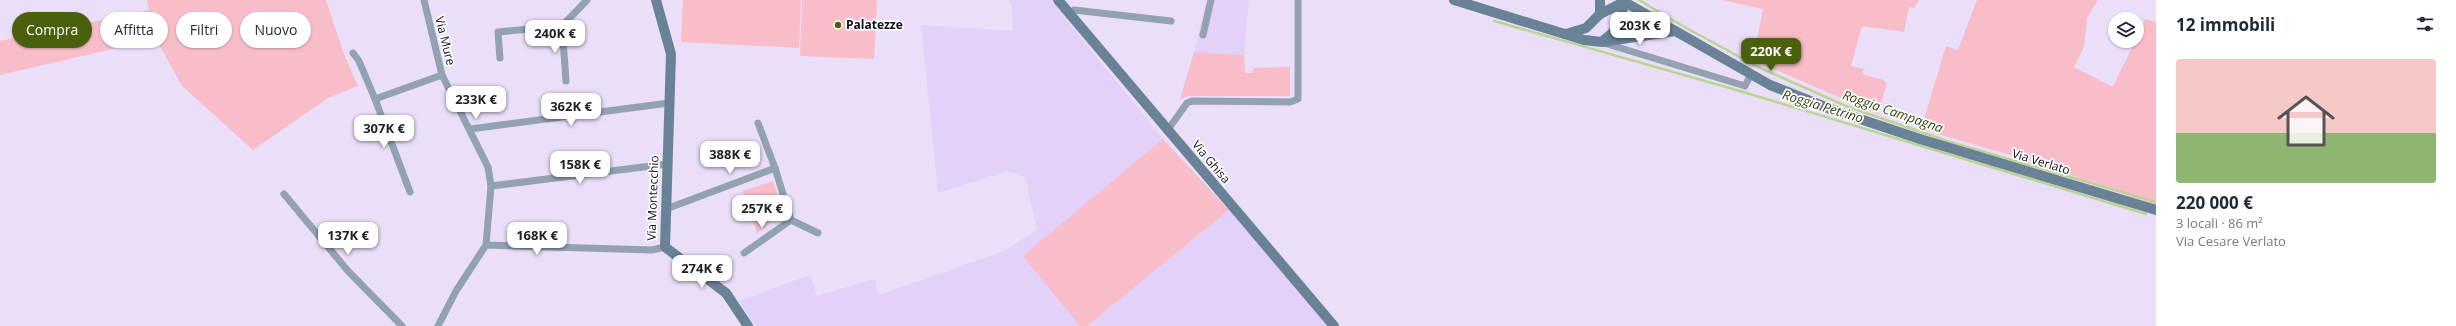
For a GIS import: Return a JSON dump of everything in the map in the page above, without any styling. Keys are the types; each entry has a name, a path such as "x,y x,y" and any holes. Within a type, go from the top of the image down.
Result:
{"street":[{"name":"Via Mure","path":"424,0 442,75 488,167 491,186 486,245"},
{"path":"500,58 498,32 562,26 587,0"},
{"name":"Via Montecchio","path":"486,245 652,250 665,247 671,54 656,0"},
{"name":"Via Ghisa","path":"1058,0 1166,131 1334,326"},
{"path":"1203,35 1211,0"},
{"path":"1166,131 1187,103 1290,102 1298,99 1298,0"},
{"path":"1454,0 1584,40 1602,42 1745,86 1751,74"},
{"path":"1600,0 1600,14"},
{"path":"1565,34 1586,28 1600,14 1623,1"},
{"path":"1602,42 1615,33 1623,1"},
{"name":"Via Verlato","path":"1623,1 1770,85 1833,110 1920,139 2156,210"},
{"path":"1069,14 1074,10 1171,21"},
{"path":"562,26 566,81"},
{"path":"1602,42 1675,31"},
{"path":"353,53 359,61 375,99 410,192"},
{"path":"375,99 442,75"},
{"path":"470,129 669,103"},
{"path":"758,124 775,168 791,220 818,233"},
{"path":"491,186 667,164"},
{"path":"666,209 775,168"},
{"path":"284,194 348,271 402,326"},
{"path":"744,252 791,220"},
{"path":"438,326 456,291 486,245"},
{"path":"665,247 726,293 748,326"}],"shaded area":[{"path":"147,0 326,0 345,57 358,86 328,98 253,150 182,86 161,48 168,48 168,12 139,12 149,10"},
{"path":"683,0 801,0 799,48 681,42"},
{"name":"Palatezze","path":"802,0 877,0 874,59 800,56"},
{"path":"1008,0 1050,0 1163,139 1057,231 1024,256 1080,326 756,326 739,301 810,275 817,296 874,279 879,295 1004,251 1037,230 1025,177 1008,171 938,193 921,25 1013,31 1012,6"},
{"path":"1206,0 1249,0 1244,55 1194,52"},
{"path":"1721,0 1919,0 1914,8 1909,7 1904,32 1862,26 1851,66 1864,69 1862,74 1881,79 1887,83 1878,114 1753,60 1763,9"},
{"path":"1977,0 2098,0 2087,18 2084,47 2074,67 2113,87 2132,48 2144,48 2145,19 2156,22 2156,206 2035,162 1921,129 1946,46 1958,50"},
{"path":"100,20 100,48 117,48 0,75 0,41 12,39 12,48 92,48 92,22"},
{"path":"1194,52 1244,55 1245,73 1252,73 1254,68 1290,67 1290,96 1189,96 1180,99"},
{"path":"1163,139 1229,210 1087,326 1080,326 1023,256"},
{"path":"773,181 783,213 757,233 743,191"},
{"path":"1229,210 1328,326 1087,326"}],"waterway":[{"name":"Roggia Campagna","path":"1639,0 1758,67 1846,106 1950,142 2156,202"},
{"name":"Roggia Petrino","path":"1494,21 1740,91 2146,214"}],"place":[{"name":"Palatezze","path":"838,25"}]}
